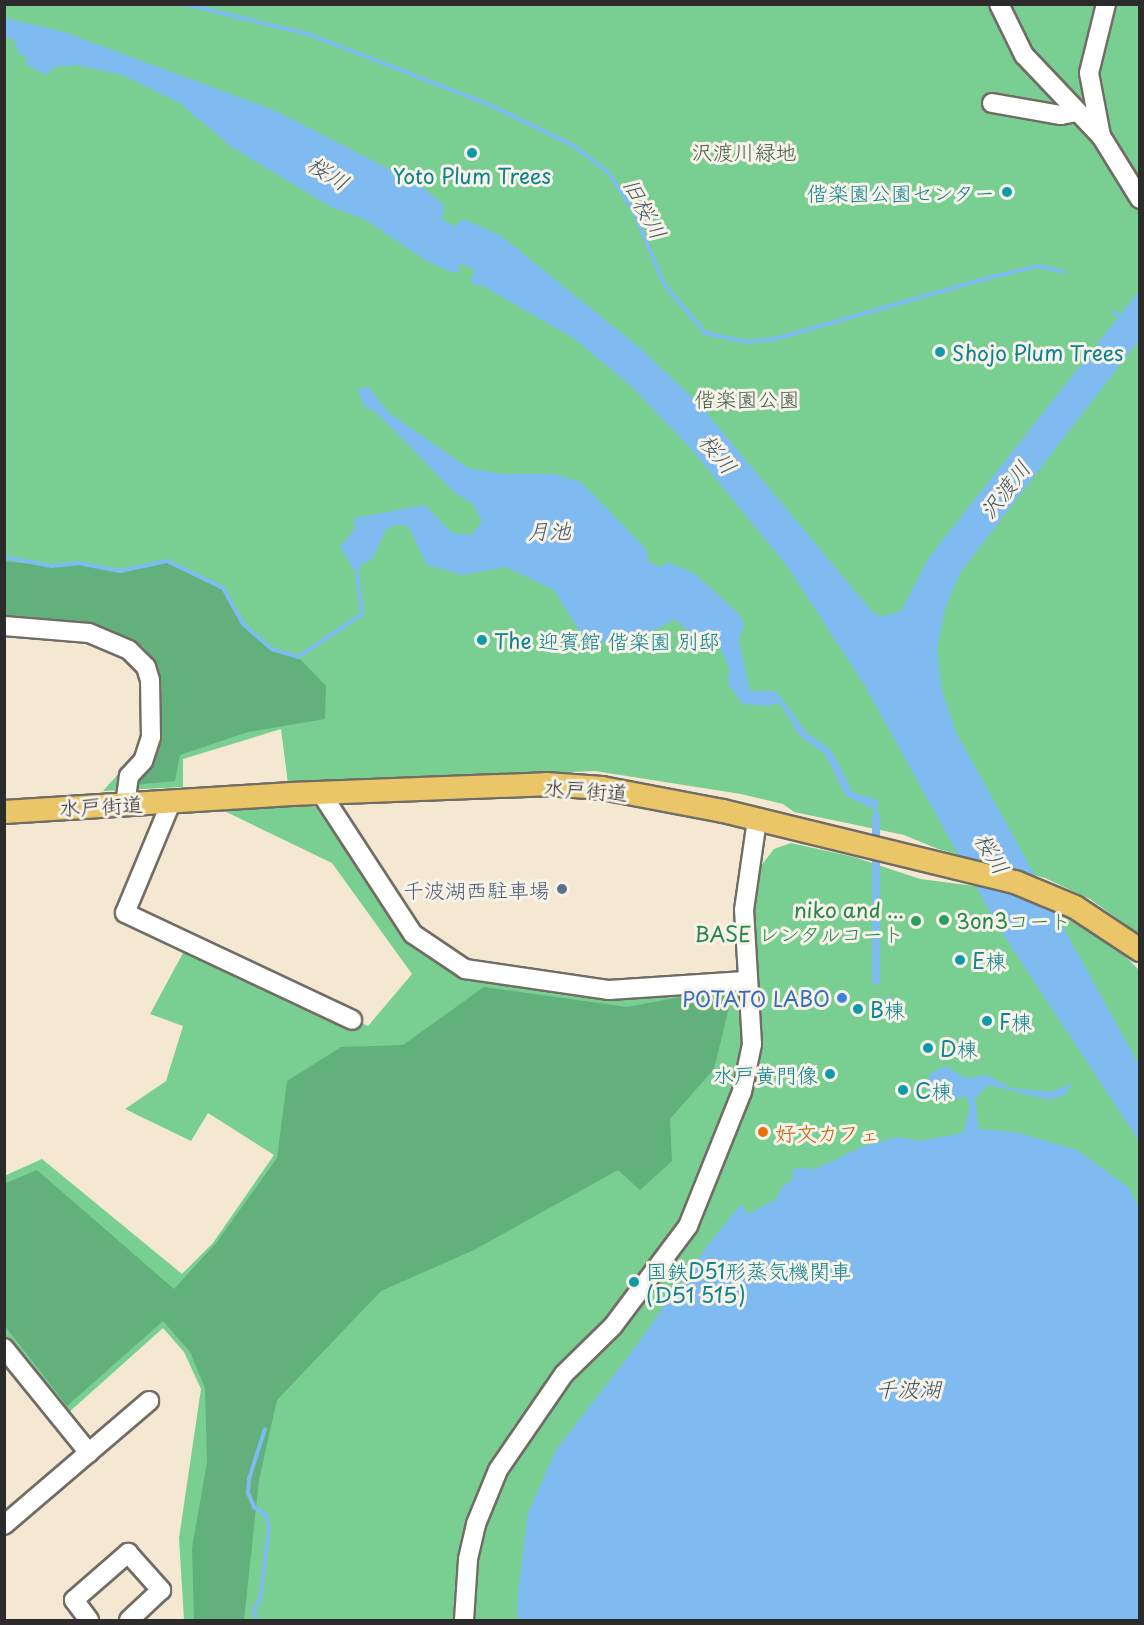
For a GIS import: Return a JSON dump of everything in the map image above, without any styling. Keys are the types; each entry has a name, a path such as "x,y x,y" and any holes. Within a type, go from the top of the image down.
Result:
{"main road":[{"name":"水戸街道","path":"4,812 172,800 321,793 572,786 647,795 1015,882 1076,907 1140,950"}],"street":[{"path":"999,4 1024,55 1101,136 1140,199"},
{"path":"1101,136 1089,73 1106,4"},
{"path":"992,103 1061,115 1077,112"},
{"path":"4,626 88,633 129,650 146,668 151,737 143,761 129,776 125,804"},
{"path":"321,793 413,934 465,969 609,990 745,981"},
{"path":"172,800 125,913 352,1020"},
{"path":"464,1620 464,1593 474,1533 498,1470 564,1374 613,1326 688,1226 742,1092 752,1044 745,981 744,910 757,820"},
{"path":"4,1348 89,1453"},
{"path":"4,1525 149,1401"},
{"path":"89,1620 74,1600 128,1553 161,1590 129,1620"}],"green space":[{"name":"偕楽園公園","path":"4,5 1139,5 1139,934 1090,899 1045,878 938,849 904,835 794,812 783,804 741,794 595,771 288,784 281,729 183,759 183,787 103,791 137,753 143,725 143,677 128,660 76,639 5,634"},
{"path":"4,561 51,566 78,563 120,571 167,561 223,588 243,624 273,649 298,657 326,686 325,719 248,732 180,755 175,781 134,785 159,750 162,686 144,647 79,621 5,622"},
{"path":"321,807 413,934 465,969 609,990 737,985 752,929 760,867 774,849 791,843 854,857 920,879 998,889 1046,906 1118,949 1139,970 1139,1620 184,1620 179,1538 201,1389 184,1352 163,1328 67,1414 5,1338 4,1176 42,1159 182,1274 213,1243 274,1155 208,1113 191,1141 125,1109 166,1081 183,1026 150,1014 189,942 368,1026 412,974 332,863 220,809"},
{"path":"484,987 627,1007 734,987 714,1069 670,1119 672,1161 640,1190 618,1170 474,1250 381,1291 277,1400 259,1480 244,1620 194,1620 192,1548 207,1462 205,1388 190,1352 163,1321 67,1406 5,1326 4,1184 37,1170 174,1289 216,1243 277,1158 287,1081 341,1047 403,1045"}],"water":[{"path":"5,18 64,32 276,111 418,184 444,205 442,219 454,227 463,219 500,235 641,349 699,404 874,614 884,616 901,611 930,556 1139,291 1139,340 960,573 945,609 937,649 942,691 956,732 1139,1065 1139,1141 997,925 865,686 787,566 692,450 630,385 573,338 483,286 474,285 470,278 475,274 472,269 463,264 457,267 461,271 453,273 425,260 364,219 331,207 233,148 178,102 122,75 77,65 55,67 46,75 25,64 28,58 19,54 14,40 5,37"},
{"name":"月池","path":"368,387 388,412 468,468 502,474 553,474 581,482 647,550 648,562 661,567 668,562 695,574 739,614 744,624 739,641 750,691 776,691 807,733 832,751 853,793 879,800 876,810 846,796 825,754 800,736 779,702 770,706 743,704 728,684 729,669 717,639 687,631 676,619 646,634 621,635 602,643 592,632 580,632 554,590 506,567 462,575 427,565 408,526 394,525 385,531 373,558 361,565 357,575 340,547 355,528 354,518 425,505 452,533 471,535 482,522 473,504 454,492 378,414 363,405 358,389"},
{"path":"872,814 880,814 880,984 872,984"},
{"name":"千波湖","path":"945,1066 966,1078 987,1075 1011,1088 1050,1092 1073,1083 1064,1095 1050,1100 988,1085 975,1099 979,1129 1015,1132 1077,1150 1129,1188 1139,1209 1139,1620 518,1620 517,1602 528,1513 556,1450 627,1358 710,1242 741,1204 748,1214 776,1199 782,1187 794,1178 791,1172 797,1168 815,1169 864,1146 899,1137 918,1141 963,1133 970,1107 966,1096 943,1102 925,1088 931,1073"}],"waterway":[{"name":"旧桜川","path":"184,4 308,34 488,104 574,146 609,173 634,212 664,284 705,333 746,342 775,339 991,277 1039,266 1063,272"},
{"name":"旧桜川","path":"1114,312 1123,319"},
{"path":"4,557 51,566 78,563 120,571 167,561 223,588 243,624 272,649 298,657 362,614 357,575"},
{"path":"889,998 891,1020"},
{"path":"256,1620 254,1610 260,1600 269,1527 265,1514 254,1507 248,1493 249,1479 265,1429"}],"place":[{"name":"Yoto Plum Trees","path":"472,153"},
{"name":"偕楽園公園センター","path":"1007,192"},
{"name":"Shojo Plum Trees","path":"940,352"},
{"name":"The 迎賓館 偕楽園 別邸","path":"482,640"},
{"name":"千波湖西駐車場","path":"562,889"},
{"name":"3on3コート","path":"944,920"},
{"name":"niko and ... BASE レンタルコート","path":"916,921"},
{"name":"E棟","path":"960,960"},
{"name":"POTATO LABO","path":"842,998"},
{"name":"B棟","path":"858,1009"},
{"name":"F棟","path":"987,1021"},
{"name":"D棟","path":"928,1048"},
{"name":"水戸黄門像","path":"830,1074"},
{"name":"C棟","path":"903,1090"},
{"name":"好文カフェ","path":"763,1132"},
{"name":"国鉄D51形蒸気機関車 (D51 515)","path":"634,1282"}],"park label":[{"name":"沢渡川緑地","path":"744,151"}],"water label":[{"name":"桜川","path":"329,172"},
{"name":"桜川","path":"719,453"},
{"name":"沢渡川","path":"1004,489"},
{"name":"桜川","path":"993,853"}]}
